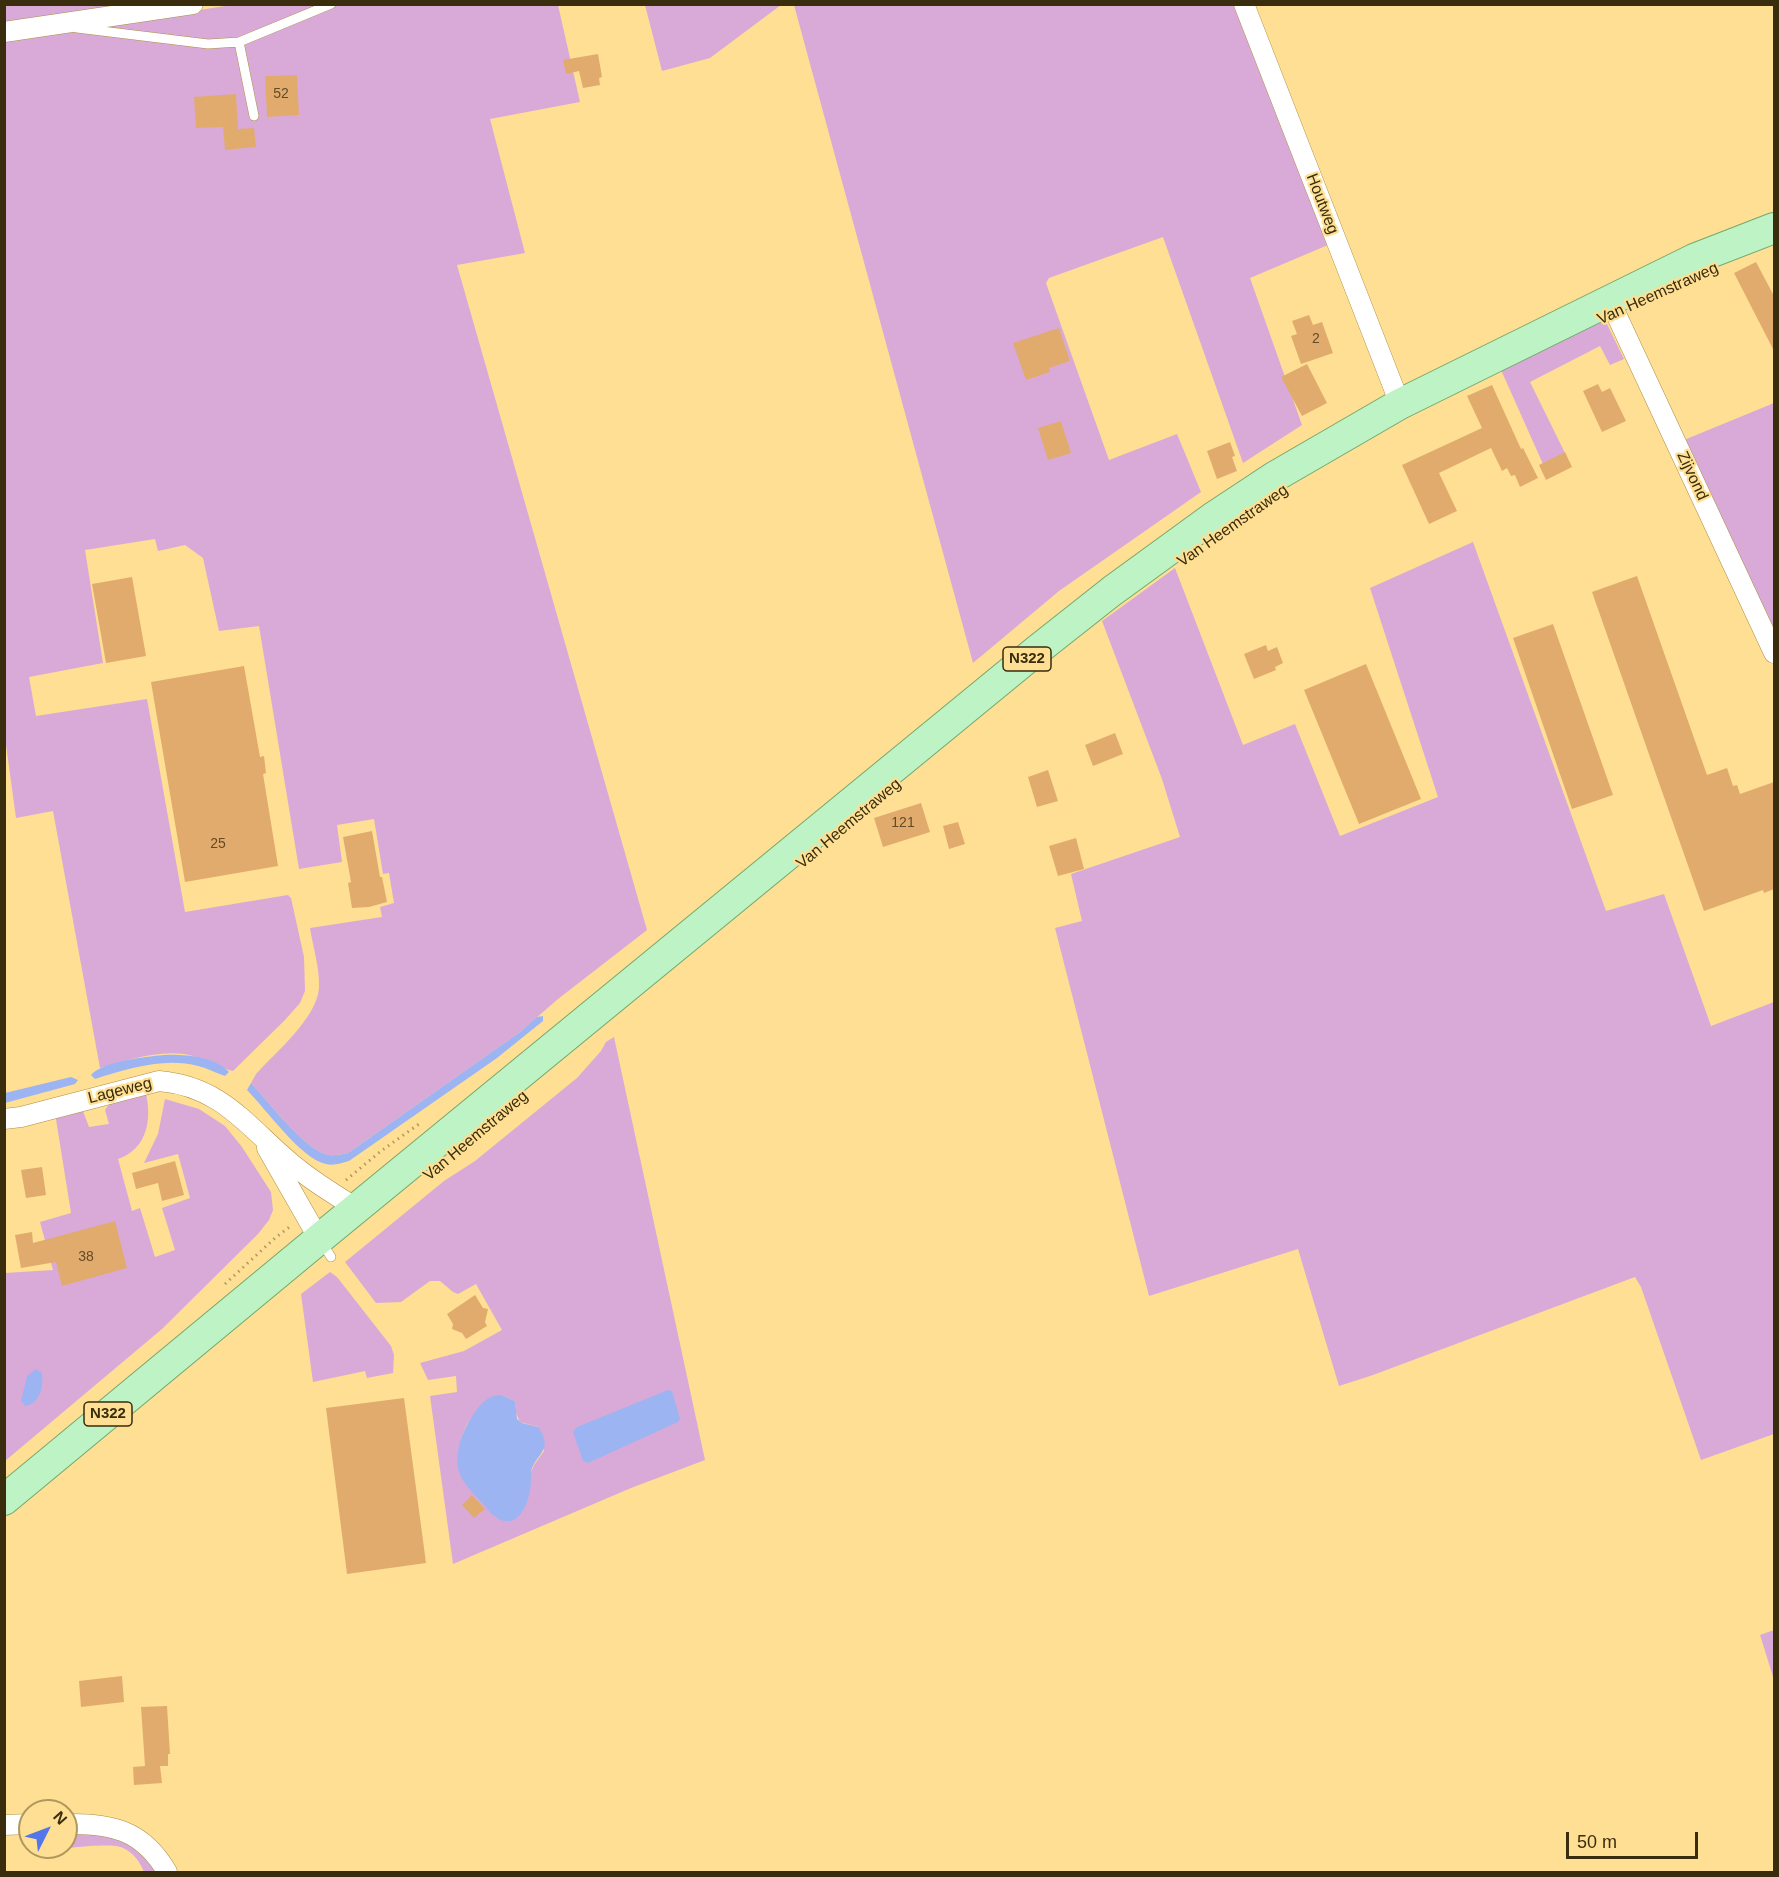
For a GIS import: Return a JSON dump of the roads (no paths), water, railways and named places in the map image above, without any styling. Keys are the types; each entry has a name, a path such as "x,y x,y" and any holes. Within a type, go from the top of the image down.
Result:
{"main road":[{"name":"Van Heemstraweg","path":"4,1500 325,1248 356,1208 1036,651 1112,591 1216,516 1274,477 1400,404 1694,259 1774,228"}],"street":[{"path":"4,32 193,4"},
{"name":"Houtweg","path":"1244,4 1400,404"},
{"name":"Zijvond","path":"1609,299 1774,653"},
{"name":"Lageweg","path":"4,1119 21,1117 159,1082 176,1083 202,1090 227,1105 287,1160 331,1193 356,1208"},
{"name":"Lageweg","path":"258,1132 325,1248"},
{"path":"78,1824 104,1825 130,1834 151,1851 167,1872"}],"lane":[{"path":"51,25 208,44 239,42 331,4"},
{"path":"239,42 254,116"}],"water":[{"path":"543,1016 543,1021 497,1058 349,1161 332,1165 316,1160 284,1132 247,1090 251,1083 299,1135 320,1152 331,1155 348,1153 520,1032 537,1017"},
{"path":"163,1055 207,1059 229,1072 225,1076 198,1066 172,1063 146,1065 95,1079 91,1075 114,1063"},
{"path":"71,1077 78,1080 75,1084 5,1103 5,1093"},
{"path":"36,1369 42,1373 40,1394 34,1402 25,1406 21,1401 27,1376"},
{"path":"668,1390 672,1391 680,1419 678,1422 588,1463 583,1461 573,1432 577,1427"},
{"path":"502,1395 515,1401 517,1419 522,1423 538,1427 545,1442 532,1469 526,1505 517,1518 511,1521 501,1520 489,1511 466,1484 458,1464 460,1443 471,1418 487,1399"}]}
